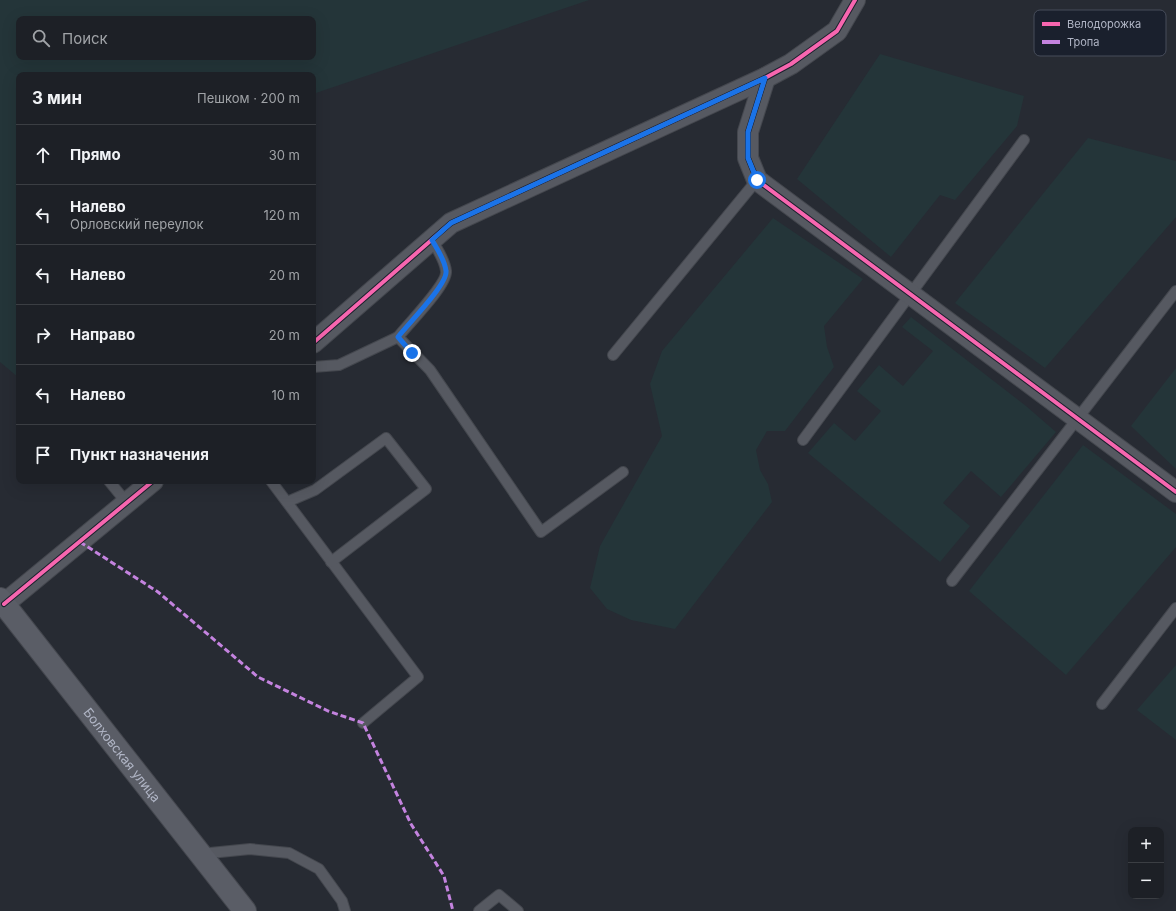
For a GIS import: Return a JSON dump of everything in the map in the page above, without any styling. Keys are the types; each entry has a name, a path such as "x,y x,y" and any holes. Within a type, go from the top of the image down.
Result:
{"main road":[{"name":"Болховская улица","path":"2,601 244,911"}],"street":[{"path":"316,340 451,223 765,78 791,64 837,31 855,0"},
{"path":"765,78 748,132 748,158 757,180 1176,492"},
{"path":"2,601 150,484"}],"lane":[{"path":"803,440 1024,140"},
{"path":"613,356 757,180"},
{"path":"316,367 339,365 398,337 443,284 447,272 443,259 432,240"},
{"path":"952,581 1176,291"},
{"path":"398,337 430,370 541,532 622,472"},
{"path":"287,502 315,490 386,438 426,489 332,562"},
{"path":"112,484 127,503"},
{"path":"273,484 418,677 363,723"},
{"path":"1102,704 1176,608"},
{"path":"200,854 250,849 289,853 319,869 342,901 345,911"},
{"path":"479,911 499,895 518,911"}],"shaded area":[{"path":"0,0 589,0 316,93 316,72 16,72 16,375 0,362"},
{"path":"880,54 1024,96 1017,126 955,200 940,195 891,257 797,179"},
{"path":"1088,138 1176,161 1176,217 1045,368 955,303"},
{"path":"773,218 863,279 824,326 827,347 834,367 785,431 767,431 756,450 760,470 768,484 772,502 675,629 631,620 607,609 590,588 600,546 662,436 650,384 662,351"},
{"path":"911,317 1026,406 1056,432 1001,497 971,471 943,503 970,526 940,562 808,453 834,423 855,441 881,411 857,391 879,365 903,386 933,351 902,327"},
{"path":"1176,368 1176,469 1131,426"},
{"path":"1083,445 1176,514 1176,547 1066,675 969,591"},
{"path":"1176,665 1176,740 1137,710"}],"marked path":[{"path":"80,542 158,592 258,677 328,711 363,723 411,824 444,876 453,911"}],"cycle path":[{"path":"316,340 451,223 765,78 791,64 837,31 855,0"},
{"path":"765,78 748,132 748,158 757,180 1176,492"},
{"path":"4,604 149,484"}],"route":[{"path":"412,353 398,337 443,284 447,272 443,259 432,240 451,223 765,78 748,132 748,158 757,180"}]}
